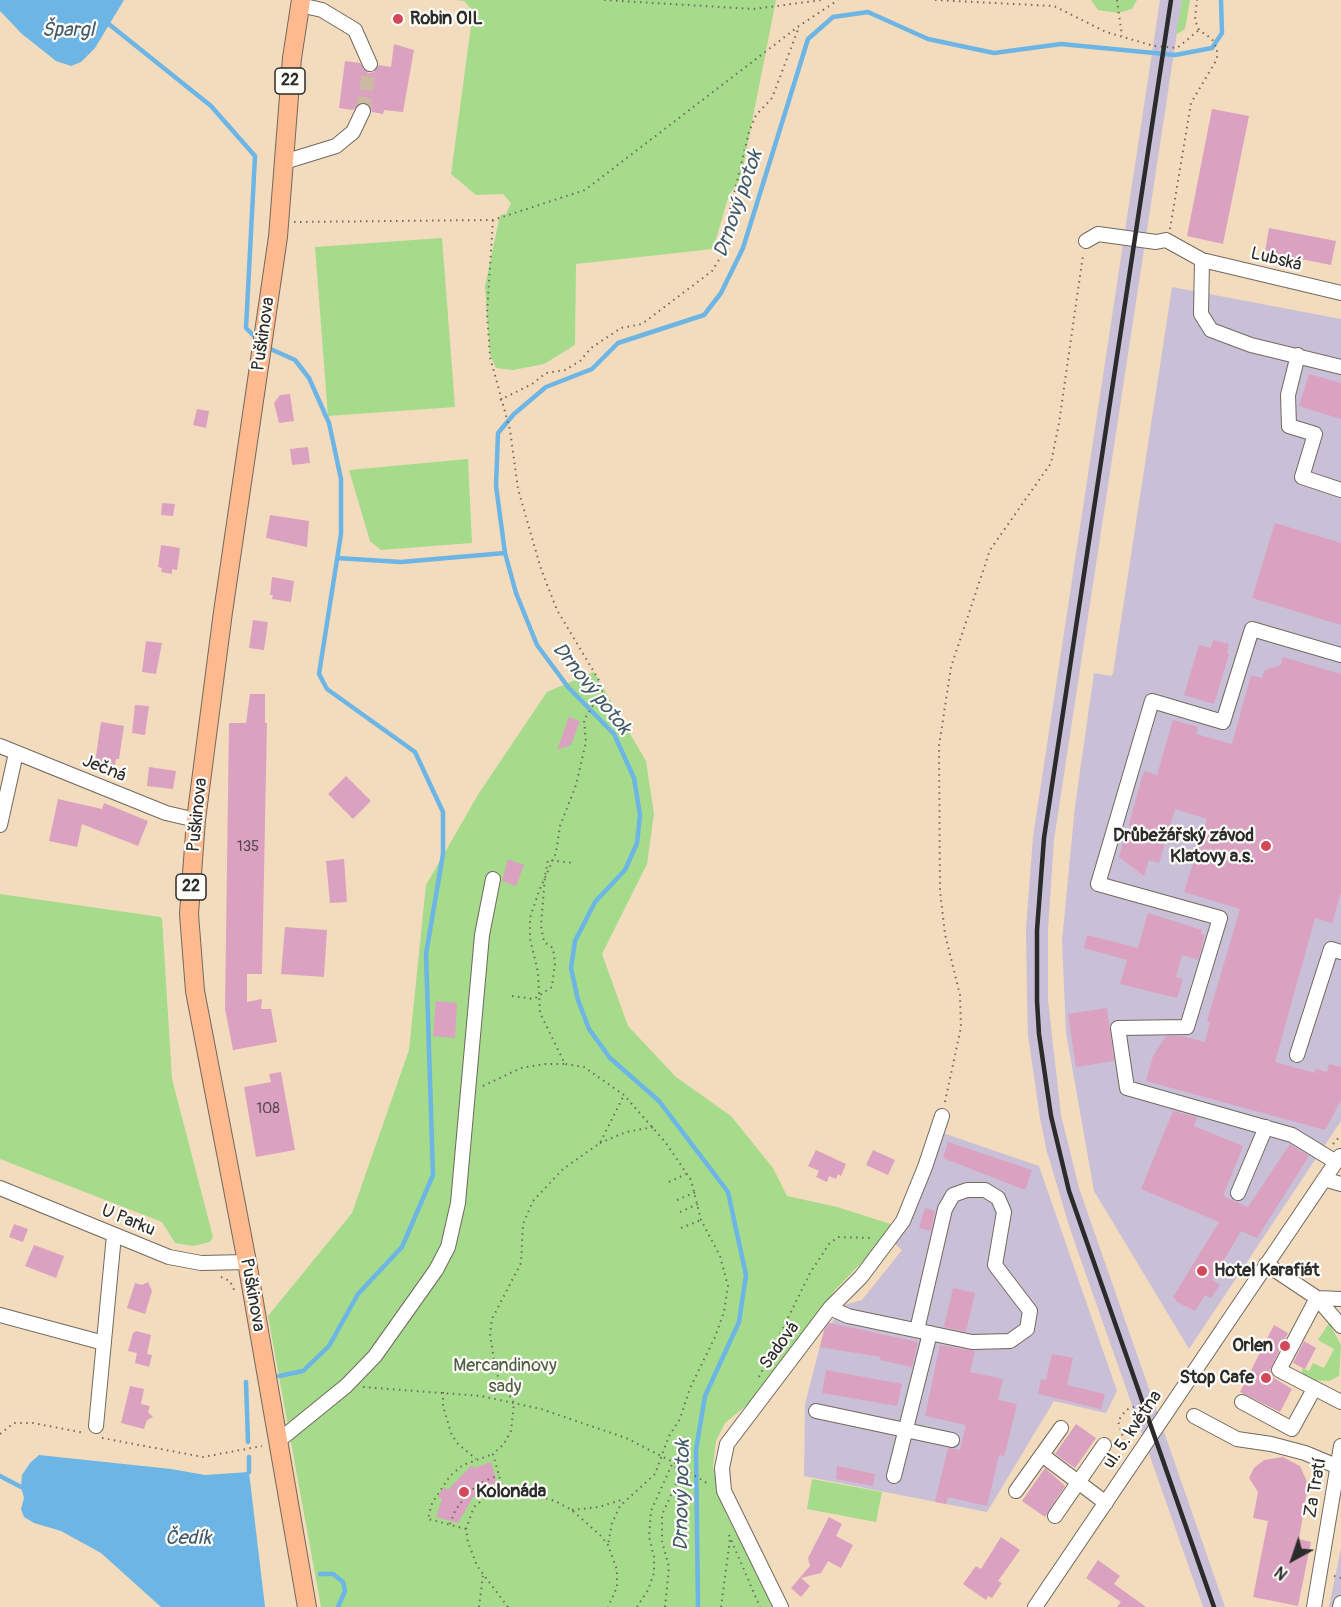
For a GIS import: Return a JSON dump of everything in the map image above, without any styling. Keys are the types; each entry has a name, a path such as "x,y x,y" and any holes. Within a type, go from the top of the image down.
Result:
{"main road":[{"name":"22","path":"284,162 292,58 300,2"},
{"name":"Puškinova","path":"284,162 279,222 196,820 189,914 195,991 247,1262 271,1444 308,1607"}],"street":[{"path":"300,2 322,10 355,30 370,64"},
{"path":"284,162 336,146 353,132 363,111"},
{"path":"1086,241 1098,234 1156,242 1166,240"},
{"name":"Lubská","path":"1166,240 1202,260 1341,293"},
{"path":"1202,260 1201,314 1211,330 1251,345 1341,367"},
{"path":"1298,355 1288,394 1289,426 1315,434 1302,477 1341,490"},
{"path":"1338,1158 1292,1135 1127,1088 1118,1028 1187,1027 1220,918 1098,884 1152,701 1224,722 1252,629 1341,655"},
{"name":"Ječná","path":"0,746 166,813 196,820"},
{"path":"0,825 16,753"},
{"path":"271,1444 345,1386 375,1356 436,1270 448,1247 458,1203 482,936 493,879"},
{"path":"1297,1055 1330,949 1341,952"},
{"name":"Sadová","path":"781,1607 724,1491 722,1468 727,1444 738,1426 768,1393 830,1308 861,1277 903,1221 925,1167 942,1116"},
{"path":"1238,1193 1266,1127"},
{"name":"ul. 5. května","path":"1035,1607 1338,1158"},
{"path":"1324,1179 1341,1184"},
{"name":"U Parku","path":"0,1188 169,1257 201,1263 247,1262"},
{"path":"830,1308 848,1316 924,1332 972,1342 1010,1341 1027,1329 1030,1311 995,1265 1005,1212 998,1198 985,1190 967,1190 953,1195 945,1209 924,1332 906,1430 894,1476"},
{"path":"94,1432 114,1235"},
{"path":"1266,1264 1317,1298 1341,1326"},
{"path":"1317,1298 1341,1299"},
{"path":"1317,1298 1280,1370 1289,1381 1314,1389 1341,1402"},
{"path":"0,1315 104,1343"},
{"path":"1242,1402 1272,1413 1292,1429 1314,1389"},
{"path":"816,1412 952,1440"},
{"path":"1194,1416 1237,1439 1271,1443 1340,1467"},
{"path":"1016,1491 1061,1428"},
{"path":"1054,1516 1104,1445"},
{"name":"Za Tratí","path":"1314,1607 1340,1467 1341,1446"},
{"path":"1042,1455 1106,1503"},
{"path":"1340,1607 1341,1603"}],"path":[{"path":"604,0 754,9 822,0"},
{"path":"279,222 493,219 585,190 799,26 838,0"},
{"path":"935,0 1054,6 1106,32 1154,46 1178,48 1199,30"},
{"path":"1117,0 1123,37"},
{"path":"1166,240 1179,189 1191,103 1212,71 1217,59 1217,50 1212,39 1199,30 1195,20 1197,0"},
{"path":"500,400 532,384 546,373 565,370 580,361 601,341 621,328 642,324 712,271 724,252 729,214 749,132 756,115 772,98 799,26"},
{"path":"493,219 487,313 490,357 510,430 518,489 541,569 557,610 600,682 601,695 586,715 586,742 578,775 560,825 556,854 539,891 530,918 530,939 538,972 540,1013 566,1064"},
{"path":"942,1116 961,1027 960,994 945,934 940,891 939,746 951,667 990,550 1051,463 1086,241"},
{"path":"512,996 534,999 552,987 555,963 553,948 544,942 541,926 545,876 548,860 574,863"},
{"path":"468,1097 483,1085 521,1068 545,1064 566,1064 585,1068 624,1095 654,1127 696,1192 701,1220 723,1264 728,1286 715,1337 690,1388 680,1419 669,1436 655,1474 645,1485 625,1498 599,1508 572,1510"},
{"path":"600,1143 624,1095"},
{"path":"466,1529 428,1519 432,1503 450,1476 476,1459 493,1454 504,1444 511,1431 514,1403 496,1373 490,1334 492,1318 515,1279 521,1263 523,1224 533,1201 563,1169 600,1143 626,1132 654,1127"},
{"path":"669,1182 686,1174"},
{"path":"677,1200 696,1192"},
{"path":"680,1212 698,1204"},
{"path":"681,1228 701,1220"},
{"path":"211,1276 230,1281 237,1303"},
{"path":"345,1386 443,1392 514,1403 570,1417 627,1438 673,1462 713,1487"},
{"path":"443,1392 443,1406 451,1433 457,1443 476,1459"},
{"path":"0,1434 14,1423 33,1423 94,1432 203,1457 271,1444"},
{"path":"493,1454 503,1490"},
{"path":"637,1607 648,1590 654,1573 654,1557 648,1537 651,1512 673,1462"},
{"path":"665,1607 669,1567 662,1541 662,1515 679,1477 673,1462"},
{"path":"450,1525 455,1511 467,1494 480,1483 499,1475"},
{"path":"508,1607 483,1576 472,1554 466,1529 474,1507 487,1496 503,1490 520,1490 538,1494 572,1510 600,1535 615,1560 618,1578 608,1607"},
{"path":"608,1545 612,1523 625,1498"},
{"path":"721,1607 730,1539"},
{"path":"479,1607 483,1576"}],"shaded area":[{"path":"1160,0 1182,0 1054,840 1048,930 1048,1000 1061,1115 1079,1188 1225,1607 1203,1607 1071,1232 1047,1152 1028,1035 1026,929 1033,837"},
{"path":"1172,287 1341,319 1341,1121 1189,1349 1094,1191 1066,1033 1062,941 1075,806 1094,673 1111,676 1113,673"},
{"path":"943,1133 1039,1166 1117,1391 1106,1413 1054,1401 987,1512 804,1476 805,1404 826,1322 832,1323 841,1306 862,1300 902,1250 895,1244 905,1228"},
{"path":"1341,1548 1341,1607 1329,1607"}],"green space":[{"path":"455,0 776,0 741,178 729,195 713,249 576,264 575,345 544,364 513,370 496,368 490,354 485,286 500,215 506,214 511,203 503,194 476,195 451,174 473,11 464,1"},
{"path":"1091,0 1137,0 1132,9 1118,13 1098,10"},
{"path":"1182,0 1190,0 1185,29 1176,35"},
{"path":"442,238 455,407 328,416 315,247"},
{"path":"468,459 472,543 381,550 370,541 349,470"},
{"name":"Mercandinovy sady","path":"594,672 646,761 654,814 647,864 602,954 628,1026 676,1077 731,1116 773,1168 787,1196 837,1207 897,1226 835,1290 754,1399 725,1423 716,1441 713,1467 726,1514 775,1607 321,1607 268,1316 352,1213 409,1050 426,885 479,793 547,692"},
{"path":"0,894 162,919 172,1079 213,1237 210,1242 193,1246 175,1243 162,1222 0,1159"},
{"path":"1329,1323 1341,1345 1339,1376 1329,1381 1309,1380 1302,1375 1302,1368 1309,1371 1313,1363 1324,1368 1334,1349 1318,1340"},
{"path":"812,1479 882,1492 876,1522 807,1509"}],"water":[{"name":"Špargl","path":"0,0 124,0 95,48 81,62 71,66 56,61 22,34 0,11"},
{"name":"Čedík","path":"39,1455 171,1469 205,1475 249,1472 265,1607 161,1607 101,1553 61,1531 34,1523 24,1517 21,1509 24,1498 21,1487 22,1475"}],"building":[{"path":"394,44 414,50 403,112 384,110 383,114 372,112 370,105 363,102 353,110 339,108 345,61 360,63 368,73 374,72 379,65 391,67"},
{"path":"1212,109 1249,116 1223,244 1187,236"},
{"path":"1269,228 1336,241 1331,265 1265,252"},
{"path":"1309,374 1341,383 1341,419 1299,406"},
{"path":"290,394 294,421 279,423 274,403 280,395"},
{"path":"197,409 209,411 206,428 193,425"},
{"path":"308,447 310,463 292,465 290,449"},
{"path":"162,503 175,504 173,516 161,515"},
{"path":"270,515 309,521 307,547 266,538"},
{"path":"1275,523 1341,543 1341,625 1252,598"},
{"path":"161,545 180,548 177,570 172,569 172,574 161,572 162,568 158,567"},
{"path":"272,577 294,581 291,602 272,599 273,595 270,595"},
{"path":"253,620 268,622 264,650 249,648"},
{"path":"1213,640 1229,644 1227,653 1229,654 1214,704 1184,695 1199,645 1211,648"},
{"path":"146,641 162,643 156,674 142,672"},
{"name":"Drůbežářský závod Klatovy a.s.","path":"1283,657 1341,674 1341,892 1332,923 1315,918 1275,1062 1315,1073 1316,1069 1327,1072 1329,1064 1341,1067 1341,1100 1325,1130 1146,1081 1153,1056 1166,1036 1182,1036 1205,1042 1210,1022 1207,1021 1240,909 1184,892 1207,819 1175,809 1159,863 1149,860 1144,876 1119,857 1126,833 1130,832 1129,824 1142,777 1145,771 1157,775 1173,720 1198,727 1196,734 1232,744 1251,675 1262,678 1265,670 1281,665"},
{"path":"250,694 265,694 265,723 267,723 262,974 247,974 247,1002 262,999 261,1009 271,1009 277,1042 233,1050 225,1009 229,723 246,723"},
{"path":"135,705 149,706 145,735 132,733"},
{"path":"569,717 580,721 571,745 557,750"},
{"path":"101,722 124,726 119,759 116,759 115,765 95,762"},
{"path":"149,767 176,771 173,789 147,786"},
{"path":"346,776 371,801 353,819 328,794"},
{"path":"58,799 102,809 104,803 148,821 138,846 82,824 77,847 49,841"},
{"path":"344,859 347,902 330,903 326,861"},
{"path":"508,859 524,865 516,886 502,881"},
{"path":"1148,913 1202,930 1201,934 1205,935 1198,960 1182,955 1176,977 1183,979 1177,998 1120,984 1127,960 1084,948 1087,935 1138,948"},
{"path":"285,927 327,930 324,977 281,974"},
{"path":"436,1001 457,1003 455,1038 433,1036"},
{"path":"1107,1008 1114,1061 1076,1067 1068,1014"},
{"path":"281,1072 295,1150 256,1157 244,1087 271,1082 269,1074"},
{"path":"1173,1111 1197,1117 1194,1126 1243,1146 1223,1196 1248,1207 1290,1144 1309,1156 1257,1238 1241,1231 1212,1280 1220,1285 1211,1298 1205,1295 1195,1311 1175,1301 1173,1297 1219,1222 1141,1189"},
{"path":"948,1142 1032,1170 1025,1190 943,1158"},
{"path":"816,1150 846,1164 841,1176 838,1174 836,1179 829,1176 827,1182 816,1177 819,1171 808,1166"},
{"path":"873,1150 895,1160 888,1175 866,1165"},
{"path":"925,1208 935,1211 931,1231 919,1228"},
{"path":"14,1224 28,1229 23,1242 9,1237"},
{"path":"34,1245 64,1256 56,1278 25,1266"},
{"path":"148,1282 152,1291 145,1314 127,1308 135,1283 142,1285"},
{"path":"953,1288 975,1293 966,1332 944,1327"},
{"path":"830,1323 918,1342 912,1367 880,1360 881,1357 820,1347 824,1331"},
{"path":"1274,1325 1288,1333 1270,1370 1274,1378 1292,1389 1280,1412 1240,1392"},
{"path":"136,1331 151,1335 147,1354 152,1355 149,1367 135,1363 137,1353 128,1351 133,1333"},
{"path":"1304,1341 1316,1348 1305,1369 1293,1363"},
{"path":"940,1345 975,1351 970,1372 1003,1379 998,1400 1017,1404 1004,1456 999,1455 987,1506 948,1497 946,1504 935,1502 948,1448 960,1450 966,1425 925,1416"},
{"path":"1052,1354 1073,1358 1067,1385 1105,1394 1101,1409 1038,1394 1041,1379 1046,1380"},
{"path":"826,1370 902,1384 897,1406 822,1393"},
{"path":"130,1386 144,1389 141,1404 150,1406 148,1412 153,1417 147,1420 144,1429 121,1423"},
{"path":"1076,1424 1096,1438 1075,1468 1055,1454"},
{"path":"1283,1457 1300,1466 1308,1484 1299,1539 1311,1542 1298,1606 1253,1597 1268,1521 1253,1518 1258,1492 1249,1478 1254,1468 1264,1460"},
{"name":"Kolonáda","path":"491,1462 497,1482 473,1497 458,1523 436,1517 442,1499 438,1497 444,1487 448,1490 472,1465 474,1468"},
{"path":"837,1466 875,1474 873,1486 836,1479"},
{"path":"1045,1468 1065,1486 1045,1517 1022,1501"},
{"path":"829,1517 842,1524 836,1536 853,1545 841,1568 828,1561 821,1573 801,1578 810,1586 801,1597 791,1588 810,1566 808,1558"},
{"path":"1001,1537 1020,1550 998,1581 1002,1583 992,1598 988,1596 986,1600 963,1584 976,1566 981,1569"},
{"path":"1098,1560 1120,1576 1114,1584 1146,1607 1117,1607 1121,1602 1086,1578"}],"waterway":[{"name":"Drnový potok","path":"698,1607 696,1450 705,1396 739,1322 746,1275 728,1192 659,1101 610,1058 589,1029 578,1000 571,968 575,941 595,902 625,870 637,843 640,815 634,778 614,734 568,687 537,645 516,593 505,553 496,486 498,433 514,414 546,387 592,369 618,343 704,315 721,293 743,248 808,39 833,17 868,12 928,39 994,53 1061,44 1175,55 1212,48 1222,33 1221,0"},
{"path":"110,25 211,106 255,156 246,328 258,340"},
{"path":"266,347 295,360 309,378 329,423 341,479 341,534 319,674 327,689 415,752 443,812 443,854 426,954 433,1175 402,1247 358,1294 329,1346 303,1371 279,1376"},
{"path":"337,558 401,562 505,553"},
{"path":"246,1382 248,1442"},
{"path":"249,1457 249,1472"},
{"path":"0,1476 21,1487"},
{"path":"320,1574 333,1574 343,1582 345,1591 338,1607"}],"tunnel":[{"path":"363,111 370,64"}],"railway":[{"path":"1171,0 1044,838 1037,930 1037,1001 1039,1034 1051,1116 1069,1191 1214,1607"}],"place":[{"name":"Robin OIL","path":"398,19"},
{"name":"Drůbežářský závod Klatovy a.s.","path":"1266,846"},
{"name":"Hotel Karafiát","path":"1202,1271"},
{"name":"Orlen","path":"1285,1346"},
{"name":"Stop Cafe","path":"1266,1378"},
{"name":"Kolonáda","path":"464,1492"}]}
